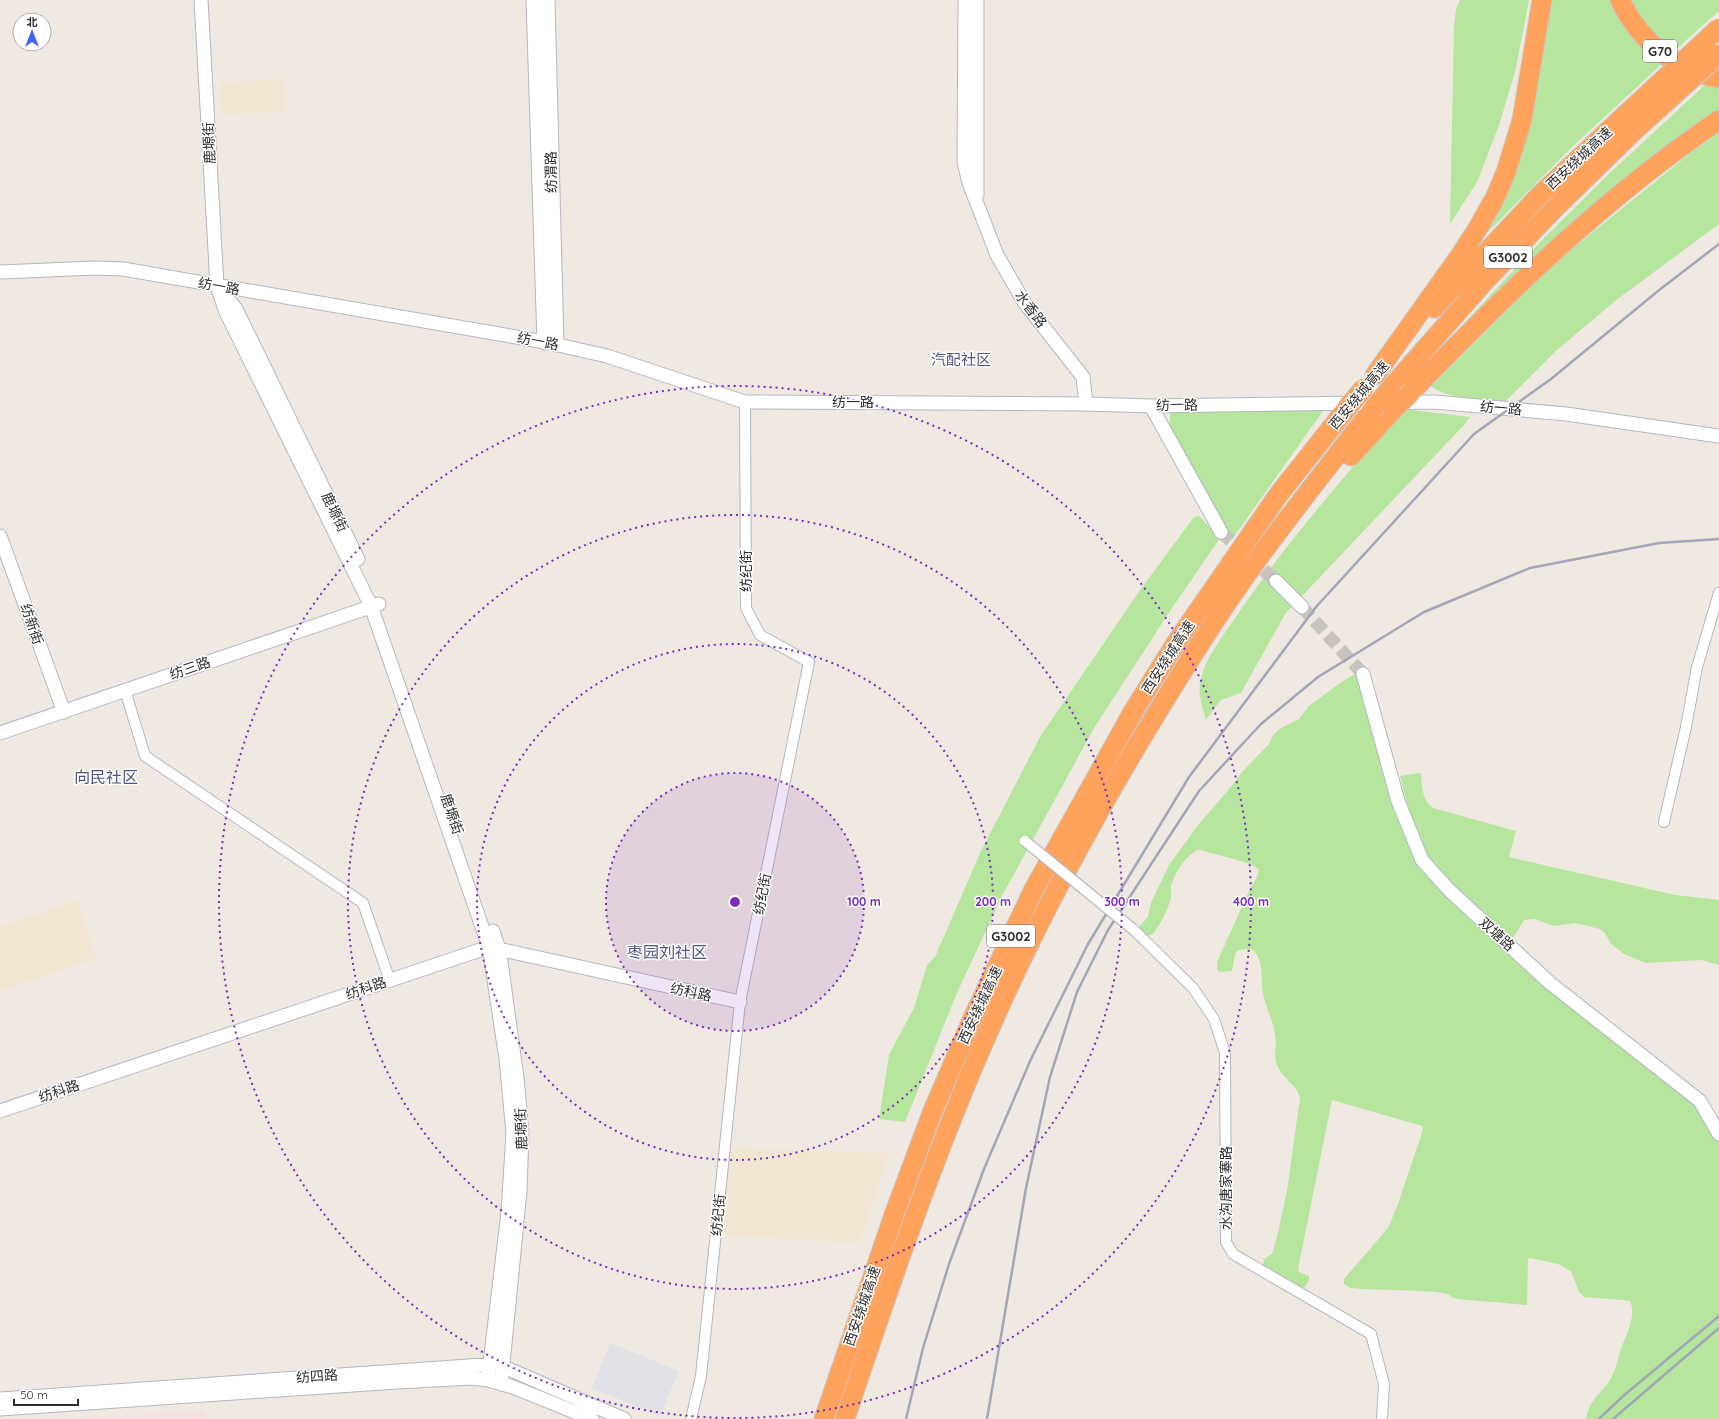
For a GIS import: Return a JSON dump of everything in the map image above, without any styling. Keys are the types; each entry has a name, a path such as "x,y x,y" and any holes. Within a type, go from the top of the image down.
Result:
{"highway":[{"path":"1370,382 1462,253 1495,198 1506,172 1522,120 1542,0"},
{"name":"G70","path":"1620,0 1634,24 1663,54 1693,71 1719,78"},
{"name":"西安绕城高速","path":"845,1419 915,1216 960,1099 988,1033 1033,936 1080,846 1116,780 1179,676 1256,561 1373,409 1484,282 1554,209 1629,124 1719,28"},
{"name":"西安绕城高速","path":"824,1419 895,1212 932,1113 972,1020 1034,889 1134,710 1174,646 1279,494 1348,408 1471,267 1528,207 1629,124 1719,54"},
{"path":"1256,561 1393,410 1492,310 1566,240 1654,167 1719,120"}],"main road":[{"name":"纺渭路","path":"534,0 550,343"},
{"name":"纺渭路","path":"547,0 550,343"}],"street":[{"name":"鹿塬街","path":"201,0 217,286 226,312 375,605 494,948 513,1133 496,1366 501,1384"},
{"name":"水香路","path":"965,0 964,162 968,184 997,255 1017,292 1083,377 1085,384 1086,404"},
{"name":"水香路","path":"977,0 976,182 980,211"},
{"name":"纺一路","path":"0,272 110,268 550,343 607,356 745,402 1086,404 1151,406 1435,402 1566,414 1719,436"},
{"name":"纺纪街","path":"691,1419 701,1376 740,1002 809,662 760,634 746,608 745,402"},
{"path":"1151,406 1221,532"},
{"name":"纺新街","path":"0,536 64,712"},
{"path":"1276,581 1302,607"},
{"path":"1664,822 1686,727 1697,667 1719,593"},
{"name":"纺三路","path":"0,733 375,605"},
{"name":"双塘路","path":"1363,674 1398,801 1422,860 1449,890 1550,983 1700,1101 1719,1134"},
{"path":"125,690 145,756 363,903 390,980"},
{"name":"水沟唐家寨路","path":"1025,841 1134,930 1193,988 1214,1019 1225,1053 1226,1242 1233,1254 1371,1334 1384,1384 1382,1419"},
{"name":"纺科路","path":"0,1111 390,980 494,948 740,1002"},
{"name":"鹿塬街","path":"488,1380 496,1366"},
{"name":"纺四路","path":"0,1399 496,1366 624,1419"},
{"name":"纺四路","path":"0,1409 472,1378 488,1380 501,1384 592,1419"}],"shaded area":[{"path":"284,79 285,112 222,114 220,83"},
{"path":"77,900 96,958 0,991 0,927"},
{"path":"731,1149 889,1153 860,1243 720,1235"},
{"path":"610,1343 679,1371 660,1416 592,1388"},
{"path":"206,1411 206,1419 78,1419"}],"green space":[{"path":"1460,0 1529,0 1515,72 1499,125 1477,182 1450,224 1454,27 1456,9"},
{"path":"1548,0 1614,0 1665,61 1571,148 1482,238"},
{"path":"1625,0 1719,0 1719,11 1673,52 1669,52"},
{"path":"1706,84 1719,86 1719,114 1443,346 1541,241 1611,172"},
{"path":"1719,133 1719,224 1615,301 1557,350 1506,401 1477,399 1447,394 1438,391 1431,386 1551,266 1693,151"},
{"path":"1325,408 1233,538 1225,532 1169,427 1171,410"},
{"path":"1402,409 1470,417 1285,614 1241,693 1221,700 1206,720 1200,699 1200,684 1203,670 1214,648 1252,593 1293,539"},
{"path":"1199,516 1220,538 1170,611 1094,728 1002,896 956,995 905,1122 879,1119 889,1055 914,1008 927,965 935,957 981,851 1040,737 1138,593 1194,517"},
{"path":"1359,671 1421,864 1683,1092 1719,1133 1719,1419 1586,1419 1593,1400 1607,1384 1614,1371 1632,1319 1632,1307 1630,1301 1584,1297 1579,1292 1571,1271 1558,1264 1530,1258 1528,1259 1527,1305 1458,1299 1446,1294 1432,1292 1351,1288 1344,1284 1344,1279 1388,1228 1398,1204 1423,1130 1422,1126 1332,1100 1298,1269 1299,1272 1309,1276 1309,1280 1304,1289 1263,1266 1264,1259 1272,1254 1277,1237 1287,1191 1300,1098 1296,1089 1281,1072 1276,1062 1275,1034 1264,998 1260,964 1256,953 1252,949 1238,950 1235,954 1232,971 1220,972 1217,970 1217,962 1259,870 1241,861 1201,850 1196,851 1187,858 1175,876 1171,886 1171,896 1168,907 1153,934 1146,936 1139,929 1148,917 1151,903 1169,865 1199,824 1241,773 1269,744 1272,737 1279,729 1299,719 1309,706"},
{"path":"1421,774 1422,788 1425,797 1429,805 1433,808 1516,831 1509,857 1675,895 1719,900 1719,965 1702,960 1646,963 1624,954 1611,944 1605,933 1600,929 1575,923 1554,926 1535,919 1524,920 1513,938 1488,919 1462,896 1438,871 1421,844 1409,811 1400,776"}],"tunnel":[{"path":"1221,532 1276,581"},
{"path":"1302,607 1363,674"}],"railway":[{"path":"906,1419 923,1348 949,1264 984,1169 1031,1059 1088,944 1189,777 1316,607 1474,434 1551,379 1658,291 1719,244"},
{"path":"987,1419 1026,1188 1050,1077 1077,992 1108,930 1199,791 1261,724 1318,677 1424,612 1530,568 1659,543 1719,539"},
{"path":"1599,1419 1622,1397 1719,1316"},
{"path":"1613,1419 1719,1328"}],"district":[{"name":"汽配社区","path":"961,360"},
{"name":"向民社区","path":"106,777"},
{"name":"枣园刘社区","path":"667,952"}]}
